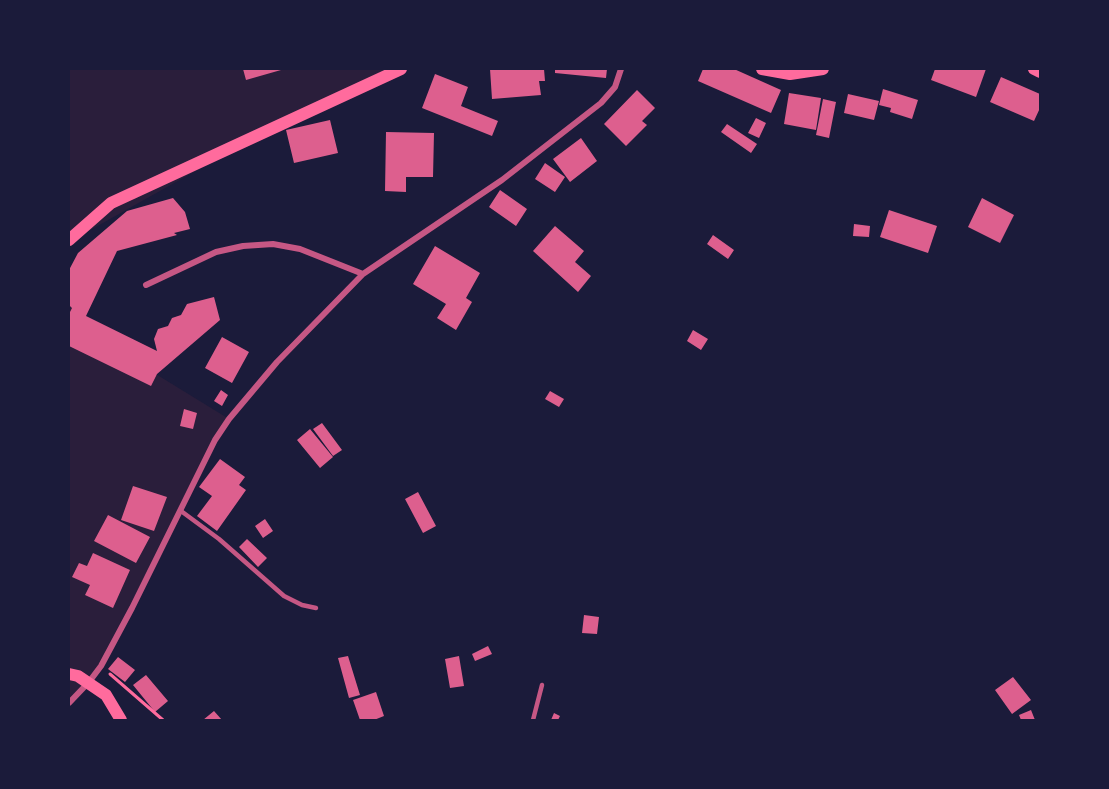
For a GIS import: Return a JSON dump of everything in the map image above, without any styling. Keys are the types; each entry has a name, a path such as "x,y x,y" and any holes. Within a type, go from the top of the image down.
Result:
{"main road":[{"path":"69,240 111,203 401,69"},
{"path":"762,69 790,74 822,69"},
{"path":"1034,69 1040,72"},
{"path":"69,674 89,682 106,695 122,720"}],"street":[{"path":"69,703 101,666 204,462 230,419 277,362 363,273 501,180 601,103 615,87 621,69"},
{"path":"146,285 216,252 243,246 273,244 300,249 363,273"}],"lane":[{"path":"181,511 219,539 284,596 302,605 316,608"},
{"path":"533,720 542,685"}],"path":[{"path":"101,666 163,720"}],"shaded area":[{"path":"69,69 401,69 274,127 69,242"},
{"path":"69,278 76,325 229,419 89,682 69,700"}],"building":[{"path":"243,69 281,69 281,70 246,80"},
{"path":"490,69 544,69 545,81 539,81 541,95 492,99"},
{"path":"555,69 607,69 606,78 555,73"},
{"path":"703,69 734,69 781,90 771,113 698,81"},
{"path":"935,69 986,69 976,97 931,80"},
{"path":"435,74 468,87 461,106 498,121 492,136 422,108"},
{"path":"1001,77 1040,94 1040,108 1034,121 990,102"},
{"path":"883,89 918,100 912,119 890,112 891,108 879,105"},
{"path":"637,90 655,108 642,121 647,125 626,146 604,124"},
{"path":"789,93 821,98 816,130 784,124"},
{"path":"848,94 879,101 874,120 844,113"},
{"path":"823,99 836,102 829,138 816,135"},
{"path":"756,118 766,123 759,138 748,133"},
{"path":"330,120 338,153 294,163 286,130"},
{"path":"727,124 757,144 751,153 721,132"},
{"path":"386,132 434,133 433,177 406,177 406,192 385,191"},
{"path":"581,138 597,161 570,182 553,159"},
{"path":"545,163 565,177 555,192 535,179"},
{"path":"500,190 527,209 516,226 489,207"},
{"path":"173,198 185,212 190,229 174,233 177,235 117,251 86,316 157,351 154,339 158,329 168,326 172,318 181,315 187,304 214,297 220,320 157,374 151,386 69,346 69,314 72,308 69,305 69,270 78,253 127,211"},
{"path":"982,198 1014,215 1000,243 968,227"},
{"path":"889,210 937,226 928,253 880,237"},
{"path":"854,224 870,226 869,237 853,236"},
{"path":"555,226 584,251 575,262 591,276 578,292 533,251"},
{"path":"713,235 734,250 728,259 707,244"},
{"path":"435,246 480,273 466,298 472,302 456,330 437,318 446,304 413,284"},
{"path":"693,330 708,339 701,350 687,341"},
{"path":"222,337 249,352 232,383 205,368"},
{"path":"221,390 228,395 222,406 214,401"},
{"path":"550,391 564,399 559,407 545,399"},
{"path":"184,409 197,413 193,429 180,426"},
{"path":"322,423 342,450 333,456 313,429"},
{"path":"310,429 333,457 320,468 297,440"},
{"path":"220,459 245,477 239,485 246,490 217,531 197,516 212,496 199,487"},
{"path":"133,486 167,497 154,531 121,520"},
{"path":"418,492 436,526 423,533 405,499"},
{"path":"108,515 150,537 136,563 94,541"},
{"path":"265,519 273,531 263,538 255,526"},
{"path":"247,539 267,558 258,567 239,547"},
{"path":"93,553 130,570 113,608 85,595 90,585 72,577 79,563 87,566"},
{"path":"584,615 599,617 597,634 582,633"},
{"path":"488,646 492,654 475,661 472,654"},
{"path":"348,656 360,695 349,698 338,658"},
{"path":"459,656 464,686 450,688 445,659"},
{"path":"118,657 135,670 125,682 108,669"},
{"path":"146,675 168,701 155,712 133,685"},
{"path":"1013,677 1031,700 1012,714 995,690"},
{"path":"376,692 384,716 374,720 360,720 353,700"},
{"path":"1031,710 1035,720 1021,720 1019,715"},
{"path":"214,711 222,720 203,720"},
{"path":"554,713 560,716 558,720 551,720"}]}
